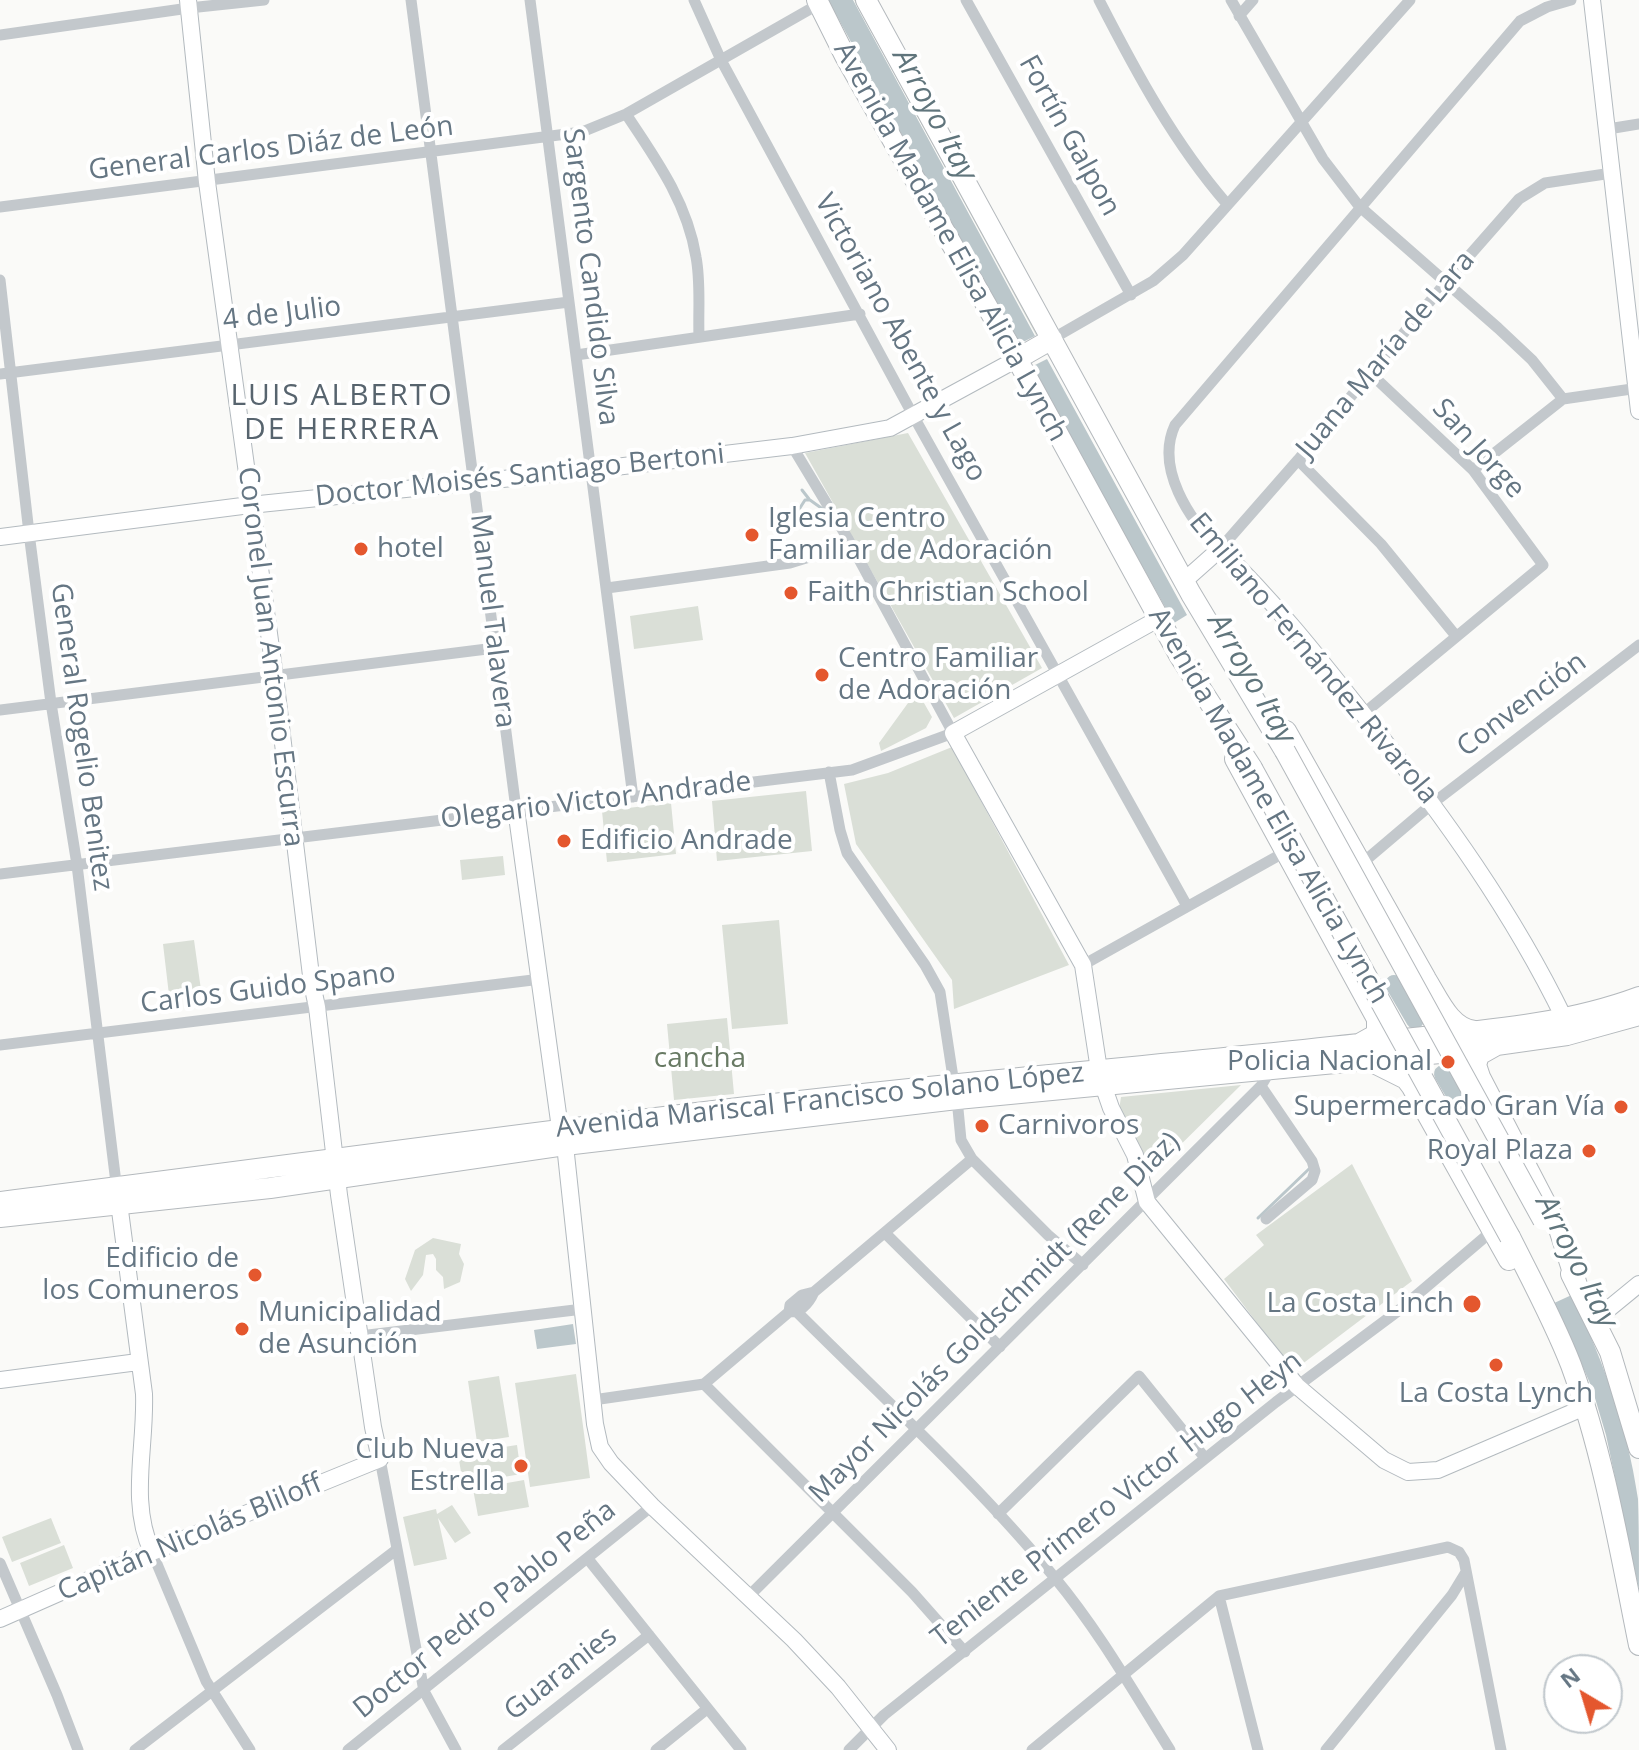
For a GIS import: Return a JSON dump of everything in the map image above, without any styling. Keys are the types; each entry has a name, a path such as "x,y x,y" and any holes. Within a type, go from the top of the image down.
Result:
{"highway":[{"name":"Avenida Madame Elisa Alicia Lynch","path":"866,0 1047,342 1285,751 1543,1220 1595,1320 1619,1377 1639,1448"},
{"name":"Avenida Madame Elisa Alicia Lynch","path":"818,2 845,56 1020,357 1158,619 1252,768 1501,1234 1543,1303 1585,1407 1610,1499 1639,1645"},
{"path":"1020,357 1047,342"},
{"path":"1179,655 1377,1019 1377,1034 1365,1052 1406,1079 1412,1087 1501,1234"},
{"path":"1240,674 1265,700 1284,728 1405,945 1451,1019 1465,1030 1479,1031"},
{"name":"Avenida Mariscal Francisco Solano López","path":"1435,1045 1479,1031 1564,1018 1639,997"},
{"name":"Avenida Mariscal Francisco Solano López","path":"0,1217 118,1197 562,1138 1276,1055 1365,1052 1435,1045 1496,1045 1588,1031 1639,1015"},
{"path":"1496,1045 1479,1055 1476,1065 1480,1077 1559,1229 1577,1285"},
{"name":"Avenida Mariscal Francisco Solano López","path":"1101,1077 1266,1078 1365,1052"},
{"name":"Avenida Mariscal Francisco Solano López","path":"0,1202 118,1197"}],"street":[{"path":"0,35 189,4 264,0"},
{"name":"Manuel Talavera","path":"411,0 600,1447 652,1506 749,1596 838,1687 888,1750"},
{"name":"Sargento Candido Silva","path":"530,0 633,797"},
{"name":"Victoriano Abente y Lago","path":"694,0 721,60 914,417 1187,906"},
{"name":"Fortín Galpon","path":"966,0 1131,295"},
{"path":"1099,0 1161,115 1202,176 1227,204"},
{"path":"1231,0 1323,159 1359,206 1447,281 1532,360 1563,399"},
{"path":"1239,16 1253,0"},
{"path":"1047,342 1153,281 1183,255 1410,0"},
{"name":"Emiliano Fernández Rivarola","path":"1564,1018 1498,897 1433,803 1270,597 1204,534 1179,494 1168,449 1175,425 1520,21 1547,7 1571,0"},
{"path":"1592,0 1639,411"},
{"name":"General Carlos Diáz de León","path":"0,207 582,132 626,114 818,2"},
{"name":"Coronel Juan Antonio Escurra","path":"189,4 207,182 275,677 336,1169 380,1459"},
{"path":"626,114 668,176 687,222 697,259 699,337"},
{"path":"1608,129 1639,124"},
{"name":"Juana María de Lara","path":"1184,581 1220,549 1519,199 1550,182 1612,173"},
{"name":"General Rogelio Benitez","path":"0,280 5,374 77,865 118,1197"},
{"name":"4 de Julio","path":"5,374 569,302"},
{"path":"576,355 860,314"},
{"name":"Doctor Moisés Santiago Bertoni","path":"0,537 250,505 792,446 890,428 1020,357"},
{"name":"San Jorge","path":"1370,373 1473,470 1543,565 1456,636"},
{"path":"1473,470 1563,399 1638,388"},
{"path":"792,446 848,539 1083,965 1101,1077 1111,1108 1135,1155 1147,1202 1297,1386 1384,1460 1416,1473 1438,1470 1585,1407"},
{"path":"1298,460 1381,544 1456,636 1363,714"},
{"path":"607,588 790,563 816,555 848,539"},
{"name":"Olegario Victor Andrade","path":"0,874 852,770 953,733 1158,619"},
{"name":"Convención","path":"1360,865 1433,803 1639,645"},
{"path":"0,710 495,648"},
{"path":"829,772 847,853 925,965 940,992 961,1140 972,1159 1048,1235 1083,1265"},
{"path":"1083,965 1285,852"},
{"name":"Carlos Guido Spano","path":"0,1045 541,979"},
{"path":"1266,1078 1315,1171 1312,1180 1266,1219"},
{"name":"Mayor Nicolás Goldschmidt (Rene Diaz)","path":"749,1596 1147,1202 1266,1078"},
{"path":"972,1159 814,1292 802,1295 790,1305 793,1312 998,1514 1056,1579 1170,1750"},
{"path":"118,1197 145,1421 139,1493 144,1536 213,1691 250,1750"},
{"path":"885,1233 1000,1347"},
{"name":"Teniente Primero Victor Hugo Heyn","path":"849,1750 884,1715 1205,1458 1501,1234"},
{"path":"1595,1320 1639,1284"},
{"path":"360,1336 583,1309"},
{"path":"593,1400 704,1384 793,1312"},
{"path":"0,1380 138,1362"},
{"path":"998,1514 1139,1376 1205,1458"},
{"path":"704,1384 912,1592 965,1652"},
{"path":"380,1459 424,1691 456,1750"},
{"name":"Capitán Nicolás Bliloff","path":"0,1619 152,1552 380,1459"},
{"name":"Doctor Pedro Pablo Peña","path":"348,1750 652,1506"},
{"path":"1032,1750 1219,1596 1448,1547 1459,1552 1466,1572 1501,1750"},
{"path":"135,1750 396,1550"},
{"path":"588,1559 741,1750"},
{"path":"0,1563 78,1750"},
{"path":"1326,1750 1452,1595 1466,1572"},
{"path":"1219,1596 1258,1750"},
{"name":"Guaranies","path":"503,1750 649,1635"},
{"path":"656,1750 707,1709"}],"green space":[{"path":"854,0 860,0 1040,332 1036,335"},
{"path":"908,433 1042,668 954,718 805,453"},
{"path":"698,606 703,640 634,649 630,616"},
{"path":"920,696 932,717 926,728 881,751 879,743 908,703"},
{"path":"952,747 1069,965 954,1009 952,980 856,844 844,784 888,773"},
{"path":"806,791 812,851 717,861 712,801"},
{"path":"671,803 676,854 607,862 602,811"},
{"path":"503,856 505,875 462,880 460,860"},
{"path":"779,920 788,1024 732,1029 722,925"},
{"path":"194,940 201,990 169,995 163,944"},
{"name":"cancha","path":"727,1018 734,1094 674,1100 667,1024"},
{"path":"1241,1085 1151,1174 1119,1110 1121,1097"},
{"path":"1352,1164 1412,1281 1293,1371 1224,1279 1264,1245 1256,1235"},
{"path":"433,1238 461,1244 459,1254 464,1264 460,1282 444,1289 443,1277 436,1270 436,1259 433,1254 426,1255 423,1275 411,1291 405,1279 415,1250"},
{"path":"576,1374 590,1478 530,1487 515,1383"},
{"path":"499,1376 509,1437 477,1442 468,1381"},
{"path":"517,1445 521,1474 463,1484 458,1454"},
{"path":"524,1480 529,1507 478,1516 473,1489"},
{"path":"452,1505 471,1533 455,1543 438,1518 447,1559 414,1566 403,1517 436,1509 437,1514"},
{"path":"51,1518 61,1543 12,1562 2,1537"},
{"path":"64,1545 73,1568 29,1586 20,1563"}],"shaded area":[{"path":"828,0 853,0 1035,336 1017,345"},
{"path":"1047,359 1187,615 1174,623 1031,367"},
{"path":"1457,1079 1566,1282 1611,1388 1627,1443 1638,1499 1639,1590 1606,1435 1592,1388"},
{"path":"573,1324 576,1344 537,1349 534,1330"}],"pier":[{"path":"1208,644 1245,700 1322,834 1415,1007 1396,1009 1188,654"},
{"path":"1456,1075 1520,1185 1576,1293 1552,1304 1438,1085"}],"waterway":[{"path":"802,490 809,499"},
{"path":"798,511 805,500 824,510"},
{"name":"Arroyo Itay","path":"1394,984 1415,1020"},
{"name":"Arroyo Itay","path":"1443,1074 1460,1103"},
{"path":"1258,1218 1310,1168"}],"place":[{"name":"Iglesia Centro Familiar de Adoración","path":"752,535"},
{"name":"hotel","path":"361,549"},
{"name":"Faith Christian School","path":"791,593"},
{"name":"Centro Familiar de Adoración","path":"822,675"},
{"name":"Edificio Andrade","path":"564,841"},
{"name":"Policia Nacional","path":"1448,1062"},
{"name":"Supermercado Gran Vía","path":"1621,1107"},
{"name":"Carnivoros","path":"982,1126"},
{"name":"Royal Plaza","path":"1589,1151"},
{"name":"Edificio de los Comuneros","path":"255,1275"},
{"name":"La Costa Linch","path":"1472,1304"},
{"name":"Municipalidad de Asunción","path":"242,1329"},
{"name":"La Costa Lynch","path":"1496,1365"},
{"name":"Club Nueva Estrella","path":"521,1466"}],"district":[{"name":"LUIS ALBERTO DE HERRERA","path":"342,413"}]}
